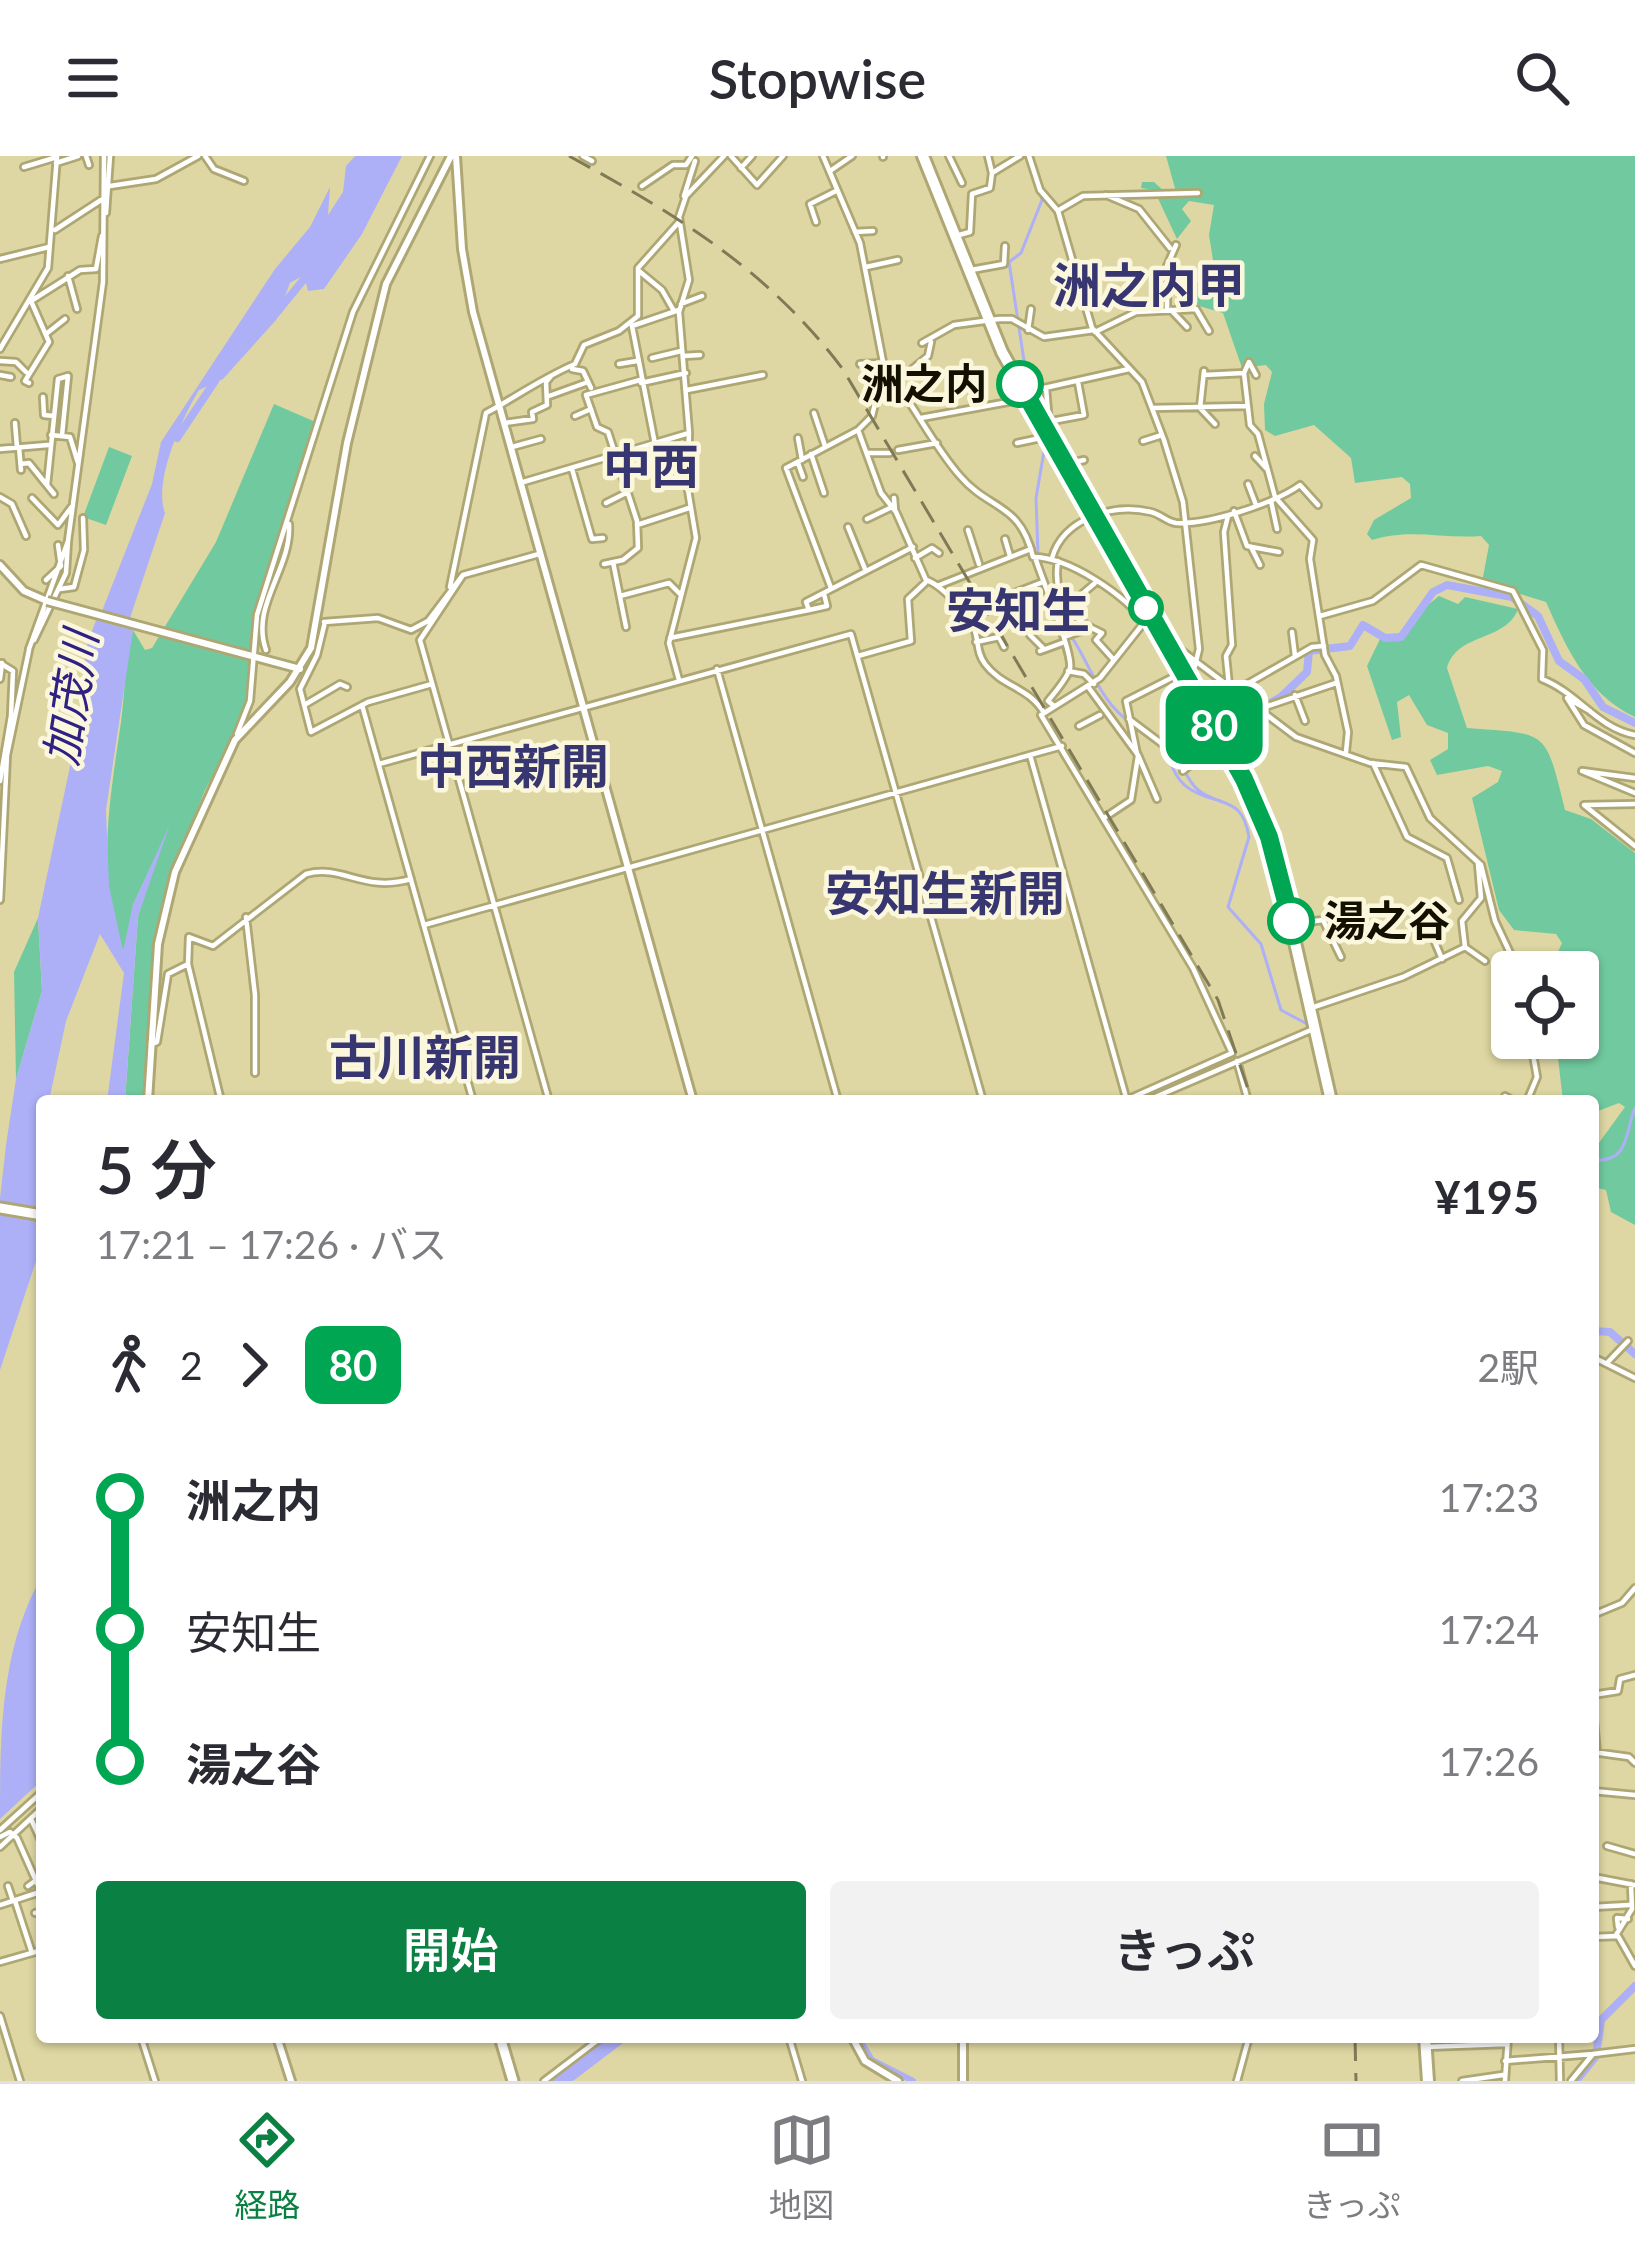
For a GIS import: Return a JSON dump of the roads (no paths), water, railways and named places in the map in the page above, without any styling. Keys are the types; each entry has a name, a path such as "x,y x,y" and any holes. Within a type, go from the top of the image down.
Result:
{"highway":[{"path":"923,156 987,321 1096,516 1150,624 1220,736 1262,819 1292,924 1330,1095"},
{"path":"1425,2043 1428,2081"}],"main road":[{"path":"0,1208 36,1214"},
{"path":"502,2043 513,2080"}],"street":[{"path":"24,167 82,156 89,165"},
{"path":"103,291 96,269 110,187 107,156"},
{"path":"0,781 29,649 68,541 103,291 102,199 107,156"},
{"path":"54,231 102,199 110,187 156,179 202,156 214,169 244,181"},
{"path":"148,1095 158,944 168,897 196,819 248,713 257,615 290,524 353,312 430,156"},
{"path":"432,683 362,705 311,733 300,689 314,664 347,443 386,284 453,156"},
{"path":"453,156 466,281 691,1095"},
{"path":"583,156 592,161"},
{"path":"683,198 727,156 757,185 783,156"},
{"path":"823,156 854,217 884,365 874,414 858,430 786,468 831,588"},
{"path":"830,171 852,156"},
{"path":"949,156 962,184"},
{"path":"953,236 970,232 972,194 990,188 988,156"},
{"path":"992,173 1020,156"},
{"path":"1029,156 1040,190 1058,211 1094,331 1144,385 1186,521 1198,611 1196,659 1183,672 1126,699 1138,755 1157,799"},
{"path":"741,168 754,157"},
{"path":"694,158 706,176"},
{"path":"642,186 675,164 686,165 694,158"},
{"path":"679,680 670,638 697,538 689,507 687,391 678,308 689,280 679,222 694,158"},
{"path":"0,349 48,268 57,159"},
{"path":"442,171 456,177"},
{"path":"676,190 683,198"},
{"path":"816,222 810,204 839,190"},
{"path":"1058,211 1076,198 1106,194 1198,193"},
{"path":"1106,194 1142,212 1173,247 1164,295 1169,310 1186,327"},
{"path":"637,322 638,270 679,222"},
{"path":"856,232 873,231"},
{"path":"966,271 1004,264 1005,246"},
{"path":"0,260 49,247"},
{"path":"866,267 898,260"},
{"path":"31,301 68,276 96,269"},
{"path":"638,270 678,308"},
{"path":"68,276 77,309"},
{"path":"1181,280 1181,310"},
{"path":"862,290 872,291"},
{"path":"450,587 478,432 488,410 500,407 536,379 575,364 586,343 702,296"},
{"path":"28,374 49,342 31,301"},
{"path":"1028,330 1030,309"},
{"path":"922,343 954,325 1012,319 1051,338 1094,331 1136,313 1169,310 1198,310 1210,321 1209,331"},
{"path":"44,335 65,319"},
{"path":"637,322 632,326 640,381 655,444"},
{"path":"620,332 622,344"},
{"path":"899,380 928,356 932,341"},
{"path":"652,358 700,355"},
{"path":"0,361 16,362 28,374 29,383"},
{"path":"619,364 638,361"},
{"path":"1256,375 1249,362 1244,373 1247,406 1268,469 1277,529"},
{"path":"860,364 884,365 899,380 964,480 1023,524 1051,613 1066,639 1068,671 1048,700 1054,706"},
{"path":"921,418 1130,368"},
{"path":"504,423 533,419 532,412 547,405 546,382 558,372 580,369 591,391"},
{"path":"604,564 638,548 638,525 608,432 597,428 586,394 686,373"},
{"path":"1215,424 1200,408 1204,373 1244,373"},
{"path":"0,375 10,377"},
{"path":"687,391 763,375"},
{"path":"47,485 58,379 68,376 62,435"},
{"path":"1052,421 1084,416 1077,381"},
{"path":"549,396 588,382"},
{"path":"1130,390 1144,385"},
{"path":"1017,443 1051,442 1046,388"},
{"path":"43,397 44,415 54,416"},
{"path":"1152,408 1247,406"},
{"path":"574,416 591,409"},
{"path":"814,413 825,446"},
{"path":"15,423 21,467 29,464 54,494"},
{"path":"858,430 928,582 938,586 970,622 991,672 1031,693 1044,713 1043,723 1062,746 1193,968 1232,1053 1139,1095"},
{"path":"29,446 30,433"},
{"path":"520,484 689,433"},
{"path":"52,435 71,439 78,463"},
{"path":"1143,442 1162,435"},
{"path":"798,438 803,477"},
{"path":"499,452 541,439"},
{"path":"898,450 937,443"},
{"path":"0,448 51,445"},
{"path":"868,453 890,453"},
{"path":"812,454 824,493"},
{"path":"1255,456 1268,469"},
{"path":"1066,464 1084,460"},
{"path":"572,469 592,539 603,538"},
{"path":"1248,484 1256,505"},
{"path":"1114,661 1096,640 1102,633 1069,614 1056,582 1059,538 1078,521 1148,512 1175,523 1274,500 1300,485 1318,505"},
{"path":"606,503 628,492"},
{"path":"0,497 12,504 26,536"},
{"path":"32,498 58,525 73,505"},
{"path":"867,519 899,507 894,498"},
{"path":"1274,500 1312,540 1310,559 1324,646 1348,732 1345,754"},
{"path":"638,525 689,507"},
{"path":"1070,508 1078,521"},
{"path":"1231,512 1260,565"},
{"path":"1231,512 1232,688"},
{"path":"1278,520 1289,516"},
{"path":"60,589 74,587 84,550 82,518"},
{"path":"266,650 260,622 288,543 290,524"},
{"path":"848,527 865,569"},
{"path":"968,530 979,567"},
{"path":"1005,539 1010,556"},
{"path":"29,649 60,589 71,556 68,541"},
{"path":"58,545 61,566"},
{"path":"809,610 806,602 913,547"},
{"path":"1251,547 1279,552"},
{"path":"915,558 932,548 939,553"},
{"path":"938,586 1031,548"},
{"path":"321,622 378,617 411,630 428,621 463,575 540,554"},
{"path":"1035,557 1054,560 1095,582 1150,624 1091,686 1044,713"},
{"path":"613,562 626,628"},
{"path":"1320,616 1376,599 1420,565 1514,591 1543,650 1542,679 1572,692 1590,711"},
{"path":"0,566 24,591 45,601 300,668"},
{"path":"46,580 61,566"},
{"path":"463,575 443,614 421,637 547,1095"},
{"path":"910,596 928,582"},
{"path":"1006,602 1004,598 1043,582"},
{"path":"1082,595 1095,582"},
{"path":"620,596 668,583 681,595"},
{"path":"901,591 910,596"},
{"path":"670,638 827,606 823,593"},
{"path":"858,656 911,640 910,596"},
{"path":"235,740 300,668 321,622"},
{"path":"1030,635 1042,651 1090,628"},
{"path":"1292,632 1295,658"},
{"path":"379,764 851,634 981,1095"},
{"path":"976,642 1000,638 1004,647"},
{"path":"1165,642 1196,659 1297,736 1373,763 1406,767 1428,815 1478,863 1509,951"},
{"path":"1232,688 1324,646"},
{"path":"0,900 13,671 1,663"},
{"path":"0,679 1,663"},
{"path":"717,669 836,1095"},
{"path":"1068,671 1084,674 1102,713 1138,755 1132,800 1104,818"},
{"path":"1183,771 1257,708 1338,683"},
{"path":"304,705 340,684 347,687"},
{"path":"1295,695 1305,721"},
{"path":"1635,735 1618,731 1568,698 1584,724 1635,753"},
{"path":"362,705 471,1095"},
{"path":"1079,726 1102,713"},
{"path":"1131,720 1142,717"},
{"path":"1131,720 1181,758 1190,751 1203,753"},
{"path":"1164,741 1172,736"},
{"path":"424,925 1062,746"},
{"path":"1030,755 1124,1095"},
{"path":"1373,763 1408,837 1448,858 1460,899"},
{"path":"1635,778 1582,770 1635,793"},
{"path":"1635,805 1584,805 1635,846"},
{"path":"1478,863 1481,898 1462,921 1465,947 1485,961"},
{"path":"220,1095 188,964 190,938 213,946 312,872 324,870 381,886 411,878"},
{"path":"246,917 255,1073"},
{"path":"1292,924 1323,920 1341,957"},
{"path":"1429,928 1442,959"},
{"path":"1311,1008 1465,947"},
{"path":"152,1044 157,1042 168,974 188,964"},
{"path":"1159,1095 1316,1029"},
{"path":"1530,1095 1537,1077 1534,1059"},
{"path":"1237,1061 1246,1095"},
{"path":"1599,1357 1628,1341"},
{"path":"1599,1359 1635,1378"},
{"path":"1599,1613 1622,1603 1635,1588"},
{"path":"1599,1694 1618,1691 1620,1679 1635,1675"},
{"path":"1599,1753 1629,1757 1635,1763"},
{"path":"1599,1792 1635,1795"},
{"path":"0,1834 36,1798"},
{"path":"0,1847 36,1814"},
{"path":"31,1819 36,1830"},
{"path":"0,1834 14,1834"},
{"path":"14,1834 36,1872"},
{"path":"1607,1846 1635,1854"},
{"path":"1599,1878 1633,1885 1628,1919 1616,1935"},
{"path":"28,1886 36,1879"},
{"path":"8,1886 32,1953"},
{"path":"0,1905 36,1895"},
{"path":"1599,1907 1631,1905"},
{"path":"1614,1922 1628,1919"},
{"path":"1599,1936 1616,1935"},
{"path":"1616,1935 1635,1966"},
{"path":"0,1962 36,1952"},
{"path":"0,2016 20,2081"},
{"path":"143,2043 154,2081"},
{"path":"279,2043 291,2081"},
{"path":"544,2081 594,2043"},
{"path":"791,2043 802,2081"},
{"path":"855,2043 879,2077 898,2081"},
{"path":"963,2043 963,2081"},
{"path":"1237,2081 1247,2043"},
{"path":"1462,2081 1505,2078 1507,2043"},
{"path":"1559,2043 1560,2081"},
{"path":"1505,2061 1635,2049"},
{"path":"1571,2081 1593,2054"}],"water":[{"path":"355,156 402,156 362,234 324,289 308,291 304,275 290,283 276,320 223,379 199,390 171,450 163,484 165,513 130,618 102,611 152,484 161,442 275,269 310,227 330,187 328,215 343,192 346,166"},
{"path":"96,620 133,630 106,810 109,886 123,951 133,905 170,824 138,916 125,1095 108,1095 124,973 100,934 66,1021 50,1095 36,1095 36,1261 0,1370 0,1198 6,1145 16,1079 42,991 38,918 84,700 85,651"},
{"path":"36,1588 36,1786 0,1819 5,1694"},
{"path":"597,2043 623,2043 573,2081 546,2081"}],"waterway":[{"path":"1028,387 1009,262 1021,253 1042,200 1032,156"},
{"name":"加茂川","path":"273,317 309,273"},
{"name":"加茂川","path":"177,438 215,381"},
{"path":"1046,440 1036,498 1038,554 1047,584"},
{"path":"1224,729 1281,697 1307,672 1309,651 1350,646 1363,625 1385,638 1401,637 1433,592 1447,585 1512,597 1538,616 1559,661 1584,679 1603,707 1635,723"},
{"path":"1059,621 1108,701 1131,723"},
{"path":"1184,766 1217,734"},
{"path":"1167,749 1184,785 1221,801"},
{"path":"1177,757 1194,787 1236,808 1246,824 1249,837 1228,907 1261,944 1281,1010 1309,1025"},
{"path":"1318,1029 1325,1053"},
{"path":"1599,1160 1620,1151 1635,1108"},
{"path":"1599,1331 1610,1332 1635,1354"},
{"path":"1599,2034 1601,2020 1635,1986"},
{"path":"862,2043 872,2060 913,2081"},
{"path":"1576,2081 1596,2056 1598,2043"}],"railway":[{"path":"569,156 718,247 783,302 842,368 1218,1000 1250,1095"},
{"path":"1355,2043 1356,2081"}],"place":[{"name":"洲之内","path":"1020,384"},
{"name":"湯之谷","path":"1291,921"}],"district":[{"name":"洲之内甲","path":"1149,286"},
{"name":"中西","path":"651,467"},
{"name":"安知生","path":"1018,611"},
{"name":"中西新開","path":"513,767"},
{"name":"安知生新開","path":"945,894"},
{"name":"古川新開","path":"425,1058"}]}
